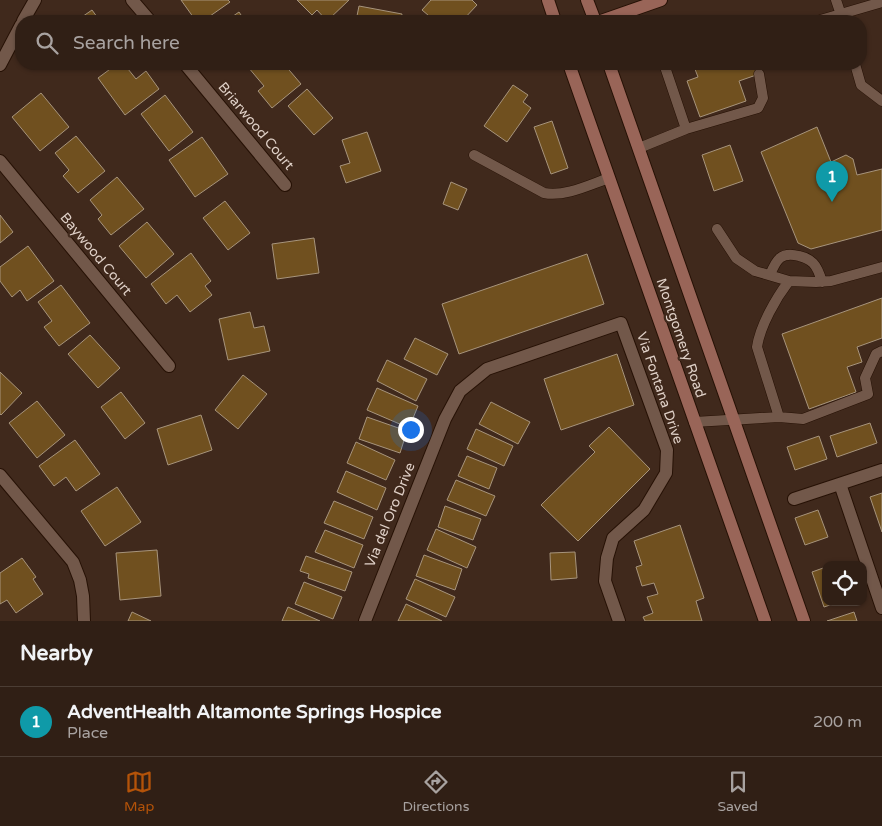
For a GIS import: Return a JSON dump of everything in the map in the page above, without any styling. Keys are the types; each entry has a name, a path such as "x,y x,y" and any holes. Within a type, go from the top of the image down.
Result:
{"main road":[{"path":"548,0 553,15"},
{"path":"587,0 592,15"},
{"path":"618,15 662,0"},
{"name":"Montgomery Road","path":"571,70 765,621"},
{"name":"Montgomery Road","path":"612,70 804,621"}],"street":[{"path":"26,15 34,0"},
{"path":"132,0 145,15"},
{"path":"0,65 15,36"},
{"name":"Briarwood Court","path":"190,70 285,185"},
{"name":"Baywood Court","path":"0,161 170,366"},
{"name":"Via del Oro Drive","path":"365,621 444,419 460,391 487,369 621,323"},
{"name":"Via Fontana Drive","path":"618,621 605,581 607,558 613,538 644,510 666,473 668,450 621,323"},
{"path":"794,499 882,470"},
{"path":"0,475 73,562 84,596 84,621"},
{"path":"840,484 882,608"}],"lane":[{"path":"836,0 841,15"},
{"path":"850,15 882,2"},
{"path":"666,70 686,129"},
{"path":"857,70 861,85 882,101"},
{"path":"639,148 686,129 758,108 763,98 759,74"},
{"path":"474,155 544,193 552,195 561,194 609,178"},
{"path":"717,229 736,258 755,271 789,281 822,282 882,267"},
{"path":"770,275 774,264 780,257 786,254 795,254 805,257 813,263 822,282"},
{"path":"779,417 756,347 759,336 782,290 789,281"},
{"path":"694,422 779,417 803,419 868,394 864,378 876,354 882,351"}],"building":[{"path":"181,0 228,0 230,2 212,15 192,15"},
{"path":"297,0 349,0 333,15 322,15 317,10 312,15"},
{"path":"431,0 472,0 477,5 468,15 428,15 422,10"},
{"path":"359,6 402,14 402,15 357,15"},
{"path":"92,10 96,15 85,15"},
{"path":"109,70 129,70 136,79 146,71 159,89 125,115 98,78"},
{"path":"251,70 289,70 301,84 272,108 258,91 264,86"},
{"path":"695,70 761,70 762,73 739,81 746,101 700,117 687,81 698,77"},
{"path":"513,85 528,95 523,102 531,108 507,142 484,126"},
{"path":"307,89 333,118 314,135 288,106"},
{"path":"41,93 69,127 40,151 12,117"},
{"path":"165,95 193,132 169,151 141,114"},
{"path":"552,121 568,168 551,174 534,127"},
{"path":"817,127 831,162 846,155 853,159 857,175 882,169 882,230 811,249 798,243 761,152"},
{"path":"367,132 381,171 346,183 340,166 350,163 342,140"},
{"path":"76,136 105,171 78,193 63,176 69,170 55,153"},
{"path":"202,137 228,174 195,197 169,160"},
{"path":"730,145 743,181 714,191 702,155"},
{"path":"117,177 144,209 111,235 98,219 102,215 90,200"},
{"path":"451,182 467,189 458,210 443,204"},
{"path":"225,201 250,233 228,250 203,218"},
{"path":"0,215 13,232 0,243"},
{"path":"147,222 174,254 146,278 119,246"},
{"path":"314,238 319,273 277,279 272,244"},
{"path":"28,246 54,281 27,301 20,290 12,297 0,281 0,267"},
{"path":"191,253 211,281 205,286 212,295 190,312 177,295 166,304 151,284"},
{"path":"587,254 604,304 459,354 442,304"},
{"path":"61,285 90,323 59,346 44,327 52,321 38,302"},
{"path":"882,298 882,338 857,347 862,362 847,367 856,392 809,409 782,334"},
{"path":"250,312 254,328 264,326 270,351 228,360 219,319"},
{"path":"90,335 120,368 98,388 68,354"},
{"path":"415,338 448,354 437,375 404,359"},
{"path":"617,354 634,405 561,430 544,379"},
{"path":"387,360 427,379 416,401 377,381"},
{"path":"0,372 22,393 1,415 0,414"},
{"path":"243,375 267,394 238,429 215,410"},
{"path":"377,388 418,406 409,428 367,410"},
{"path":"121,392 145,423 125,439 101,407"},
{"path":"37,401 65,435 37,458 9,423"},
{"path":"491,402 530,422 518,444 479,424"},
{"path":"201,415 212,450 168,465 157,429"},
{"path":"367,417 407,431 400,453 359,439"},
{"path":"870,423 877,443 837,457 830,436"},
{"path":"609,427 650,469 578,541 541,505 595,452 589,446"},
{"path":"476,429 513,446 504,466 467,449"},
{"path":"819,436 827,459 795,470 787,447"},
{"path":"75,440 100,474 76,491 66,477 54,486 39,466"},
{"path":"356,442 395,460 386,480 347,463"},
{"path":"467,456 497,468 489,489 458,476"},
{"path":"346,471 386,488 377,510 337,492"},
{"path":"456,480 495,496 486,516 447,500"},
{"path":"117,487 141,522 105,546 81,511"},
{"path":"882,493 882,532 870,497"},
{"path":"334,501 373,517 364,539 324,523"},
{"path":"445,506 481,519 473,540 438,527"},
{"path":"818,510 828,537 805,545 795,518"},
{"path":"680,525 704,598 696,601 702,621 645,621 643,617 653,613 647,597 658,594 654,583 642,586 636,567 642,565 634,541"},
{"path":"436,529 476,547 467,568 427,550"},
{"path":"325,530 363,545 354,568 315,552"},
{"path":"157,550 161,596 120,600 116,553"},
{"path":"575,552 577,578 551,580 550,553"},
{"path":"424,555 462,569 455,590 416,576"},
{"path":"306,556 352,572 345,591 308,578 309,574 300,571"},
{"path":"22,558 36,577 33,579 43,594 16,613 7,600 0,604 0,573"},
{"path":"822,568 822,601 812,572"},
{"path":"415,579 455,597 446,617 406,599"},
{"path":"304,582 342,597 333,619 295,604"},
{"path":"406,604 442,621 398,621"},
{"path":"288,607 320,621 282,621"},
{"path":"132,612 151,621 128,621"},
{"path":"854,612 857,621 827,621"}],"place":[{"name":"AdventHealth Altamonte Springs Hospice","path":"832,202"}]}
